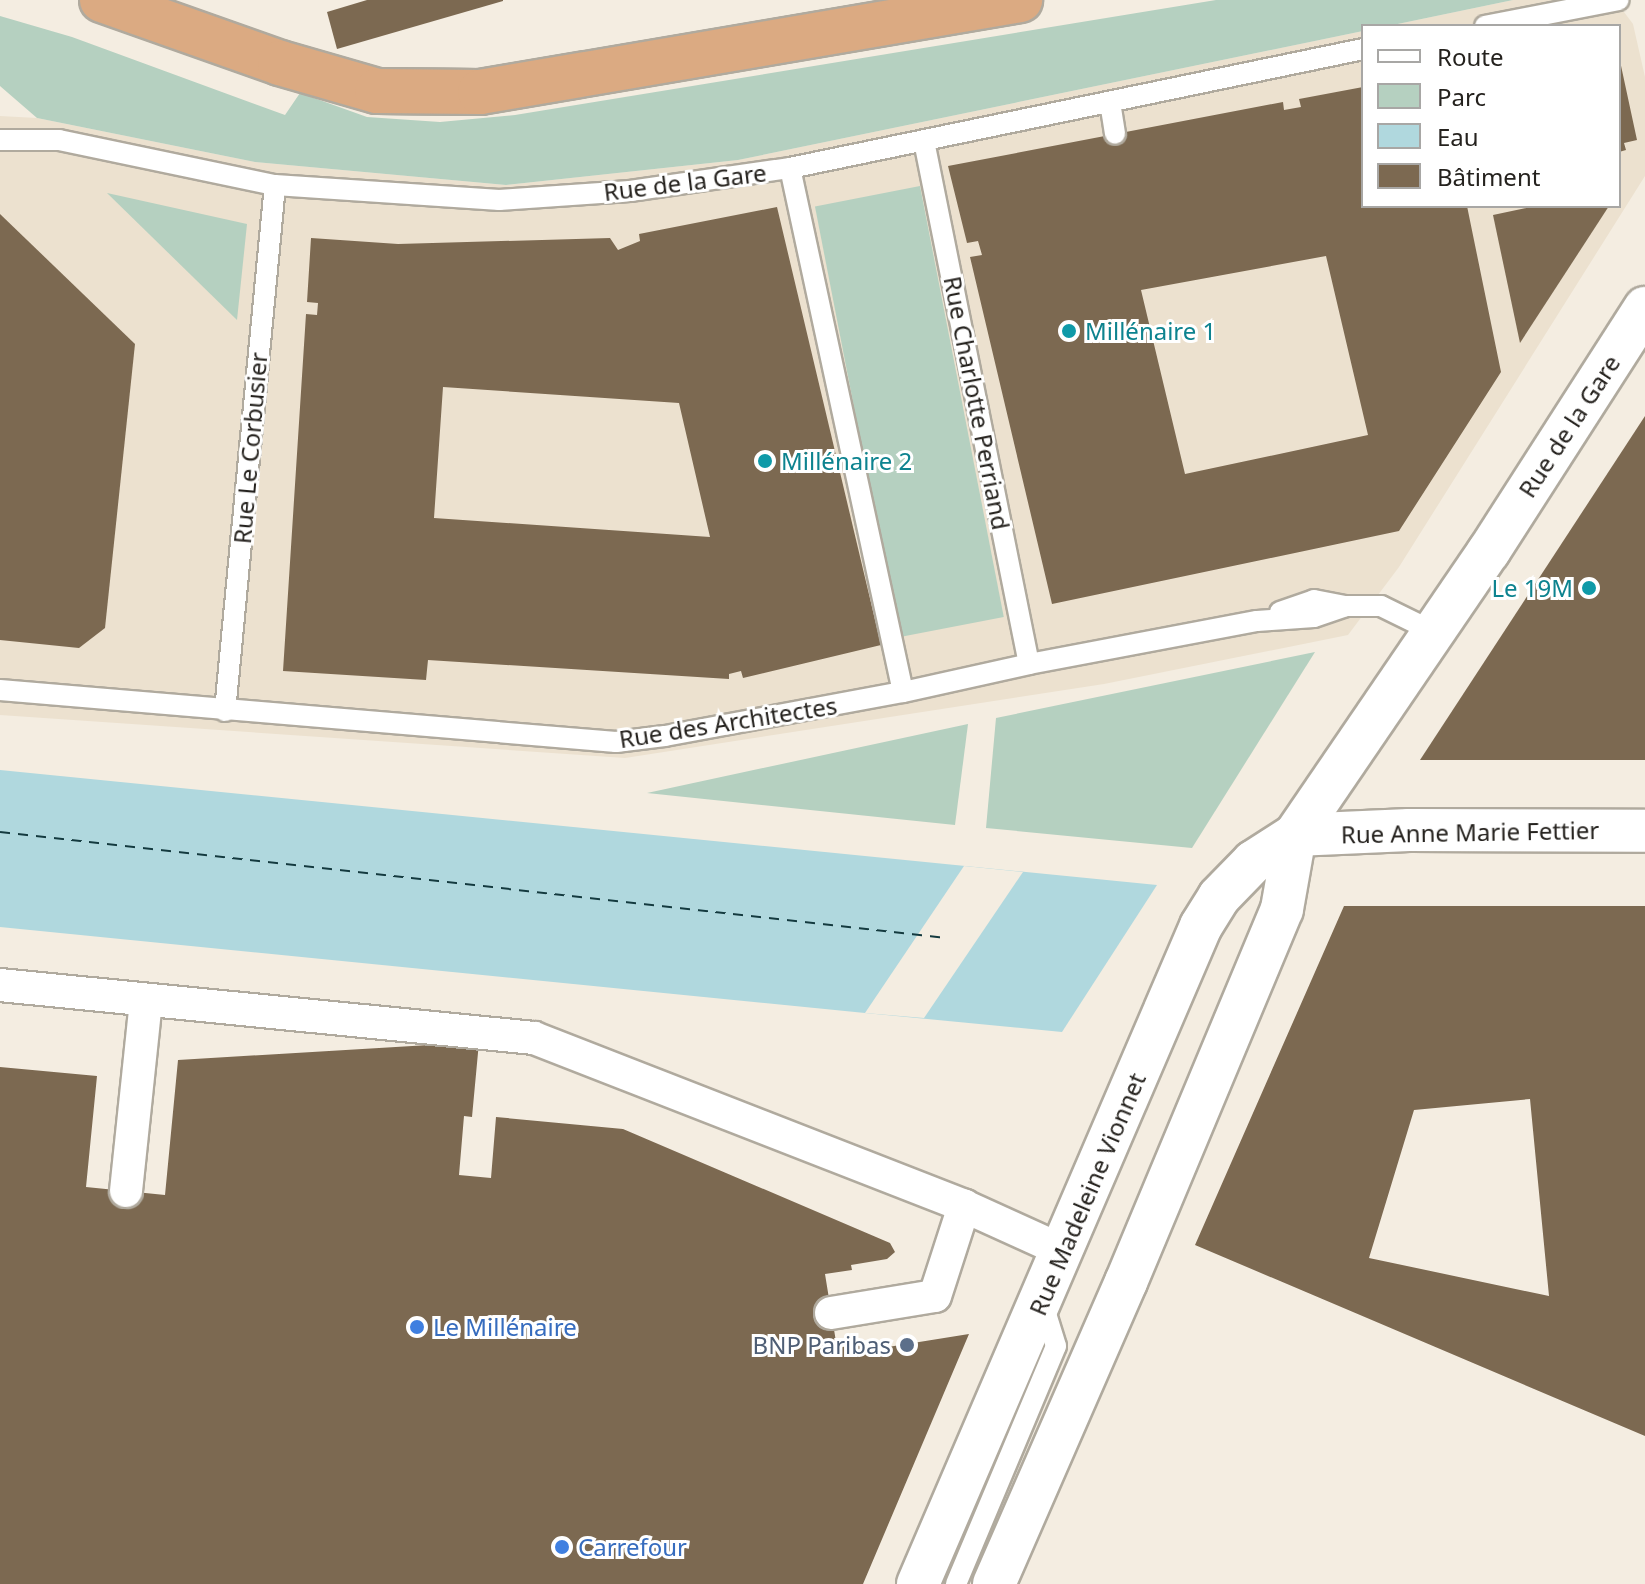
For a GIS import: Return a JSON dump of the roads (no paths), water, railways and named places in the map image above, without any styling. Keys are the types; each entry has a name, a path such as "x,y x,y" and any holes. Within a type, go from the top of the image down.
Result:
{"highway":[{"path":"102,0 280,63 377,91 466,92 1017,0"}],"street":[{"name":"Rue de la Gare","path":"1494,544 1645,308"},
{"name":"Rue Madeleine Vionnet","path":"918,1584 1201,926 1219,897 1253,862 1295,835 1494,544"},
{"name":"Rue Anne Marie Fettier","path":"1295,835 1440,830 1645,831"},
{"name":"Rue Madeleine Vionnet","path":"994,1584 1126,1282 1282,909 1295,835"},
{"path":"0,985 534,1038 964,1206 1063,1251"},
{"path":"126,1191 146,1000"},
{"path":"831,1313 935,1296 964,1206"}],"lane":[{"path":"1495,24 1619,0"},
{"name":"Rue de la Gare","path":"0,140 59,140 275,185 499,200 630,191 790,168 1361,49"},
{"path":"1110,102 1115,134"},
{"name":"Rue Charlotte Perriand","path":"924,141 1029,664"},
{"path":"790,168 903,692"},
{"name":"Rue Le Corbusier","path":"225,711 275,185"},
{"name":"Rue des Architectes","path":"0,690 616,742 665,736 903,692 1029,664 1257,621 1314,600 1346,606 1381,606 1434,632"},
{"path":"956,1584 1056,1346 1042,1300"}],"water":[{"path":"0,770 1157,885 1062,1032 865,1013 0,927"}],"place":[{"name":"Millénaire 1","path":"1069,331"},
{"name":"Millénaire 2","path":"765,461"},
{"name":"Le 19M","path":"1589,588"},
{"name":"Le Millénaire","path":"417,1327"},
{"name":"BNP Paribas","path":"907,1345"},
{"name":"Carrefour","path":"562,1547"}]}
